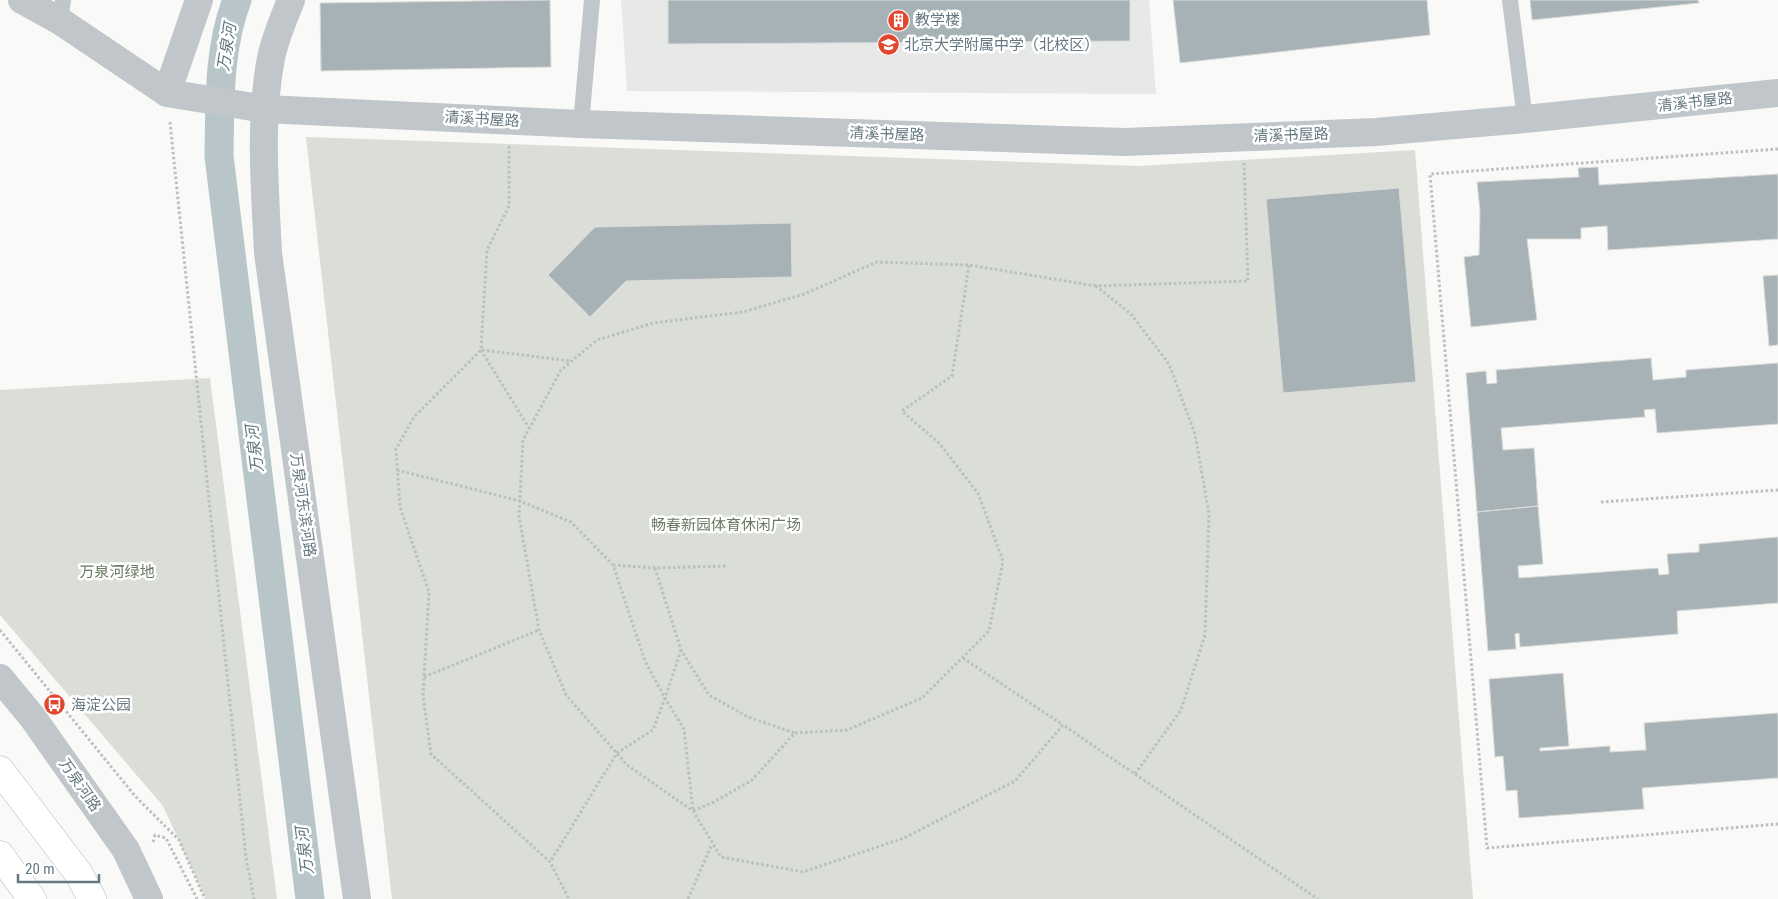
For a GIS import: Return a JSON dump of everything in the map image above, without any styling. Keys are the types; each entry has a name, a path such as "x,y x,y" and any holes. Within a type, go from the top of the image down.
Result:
{"highway":[{"path":"0,770 79,874 92,899"},
{"path":"0,855 32,899"}],"street":[{"name":"清溪书屋路","path":"22,0 61,10 168,93 265,109 581,124 1125,142 1376,132 1778,94"},
{"path":"168,93 199,0"},
{"name":"万泉河东滨河路","path":"292,0 271,57 265,109 264,171 268,252 357,899"},
{"name":"万泉河路","path":"0,678 33,718 126,850 149,899"}],"lane":[{"path":"581,124 592,0"},
{"path":"1510,0 1525,119"}],"path":[{"path":"168,93 246,858 254,899"},
{"path":"509,121 509,206 487,250 481,350 529,429"},
{"path":"1063,725 1015,781 904,838 803,872 721,857 692,810 627,765 566,694 539,630 519,516 523,440 561,370 597,340 653,323 743,312 804,294 877,262 969,265 1096,286 1248,281 1243,137"},
{"path":"1778,149 1430,174 1488,848 1778,824"},
{"path":"655,568 682,650 708,694 748,717 795,733 848,730 922,698 990,631 1003,561 978,493 939,443 902,412 952,376 969,265"},
{"path":"1096,286 1131,314 1169,364 1195,434 1209,514 1206,635 1181,710 1135,774"},
{"path":"481,350 571,361"},
{"path":"481,350 414,417 396,449 400,507 429,592 423,694 431,754 550,862 569,899"},
{"path":"397,470 520,501 571,522 613,564 645,661 684,729 692,810"},
{"path":"1601,502 1778,490"},
{"path":"613,564 655,568 727,566"},
{"path":"0,630 135,796 179,840 205,899"},
{"path":"424,677 539,630"},
{"path":"550,862 616,753 653,730 682,650"},
{"path":"963,658 1318,899"},
{"path":"692,810 714,802 752,780 795,733"},
{"path":"152,846 155,835 166,838 197,899"},
{"path":"688,899 712,843"}],"shaded area":[{"name":"北京大学附属中学（北校区）","path":"621,0 1149,0 1156,94 627,91"}],"green space":[{"name":"畅春新园体育休闲广场","path":"306,137 1138,166 1415,150 1473,899 392,899"},
{"name":"万泉河绿地","path":"210,378 277,899 206,899 163,806 0,615 0,390"}],"building":[{"path":"550,0 551,67 321,71 320,3"},
{"name":"教学楼","path":"668,0 1130,0 1130,41 668,44"},
{"path":"1173,0 1427,0 1430,35 1180,63"},
{"path":"1530,0 1698,0 1699,3 1532,20"},
{"path":"1598,167 1599,185 1778,174 1778,239 1608,250 1607,226 1581,228 1581,239 1527,239 1537,320 1471,327 1464,257 1479,255 1480,211 1477,182 1579,177 1578,168"},
{"path":"1399,188 1416,382 1283,393 1266,199"},
{"path":"791,223 792,277 626,281 590,317 548,275 595,227"},
{"path":"1778,275 1778,345 1769,346 1763,276"},
{"path":"1651,358 1653,380 1686,377 1686,370 1778,363 1778,424 1657,433 1655,409 1644,410 1645,417 1501,428 1503,450 1534,448 1538,506 1477,512 1466,373 1486,371 1487,384 1497,383 1496,370"},
{"path":"1538,506 1543,564 1518,566 1519,578 1658,568 1659,575 1669,574 1667,554 1699,552 1699,544 1778,537 1778,603 1677,611 1678,634 1520,647 1519,633 1515,634 1516,649 1488,651 1477,512"},
{"path":"1563,673 1569,746 1540,748 1540,751 1610,746 1610,752 1646,750 1644,723 1778,713 1778,778 1642,788 1644,809 1519,818 1517,790 1506,791 1503,756 1495,757 1489,679"}],"waterway":[{"name":"万泉河","path":"237,0 226,38 223,57 219,156 310,899"}],"place":[{"name":"教学楼","path":"899,20"},
{"name":"北京大学附属中学（北校区）","path":"888,45"},
{"name":"海淀公园","path":"55,705"}]}
